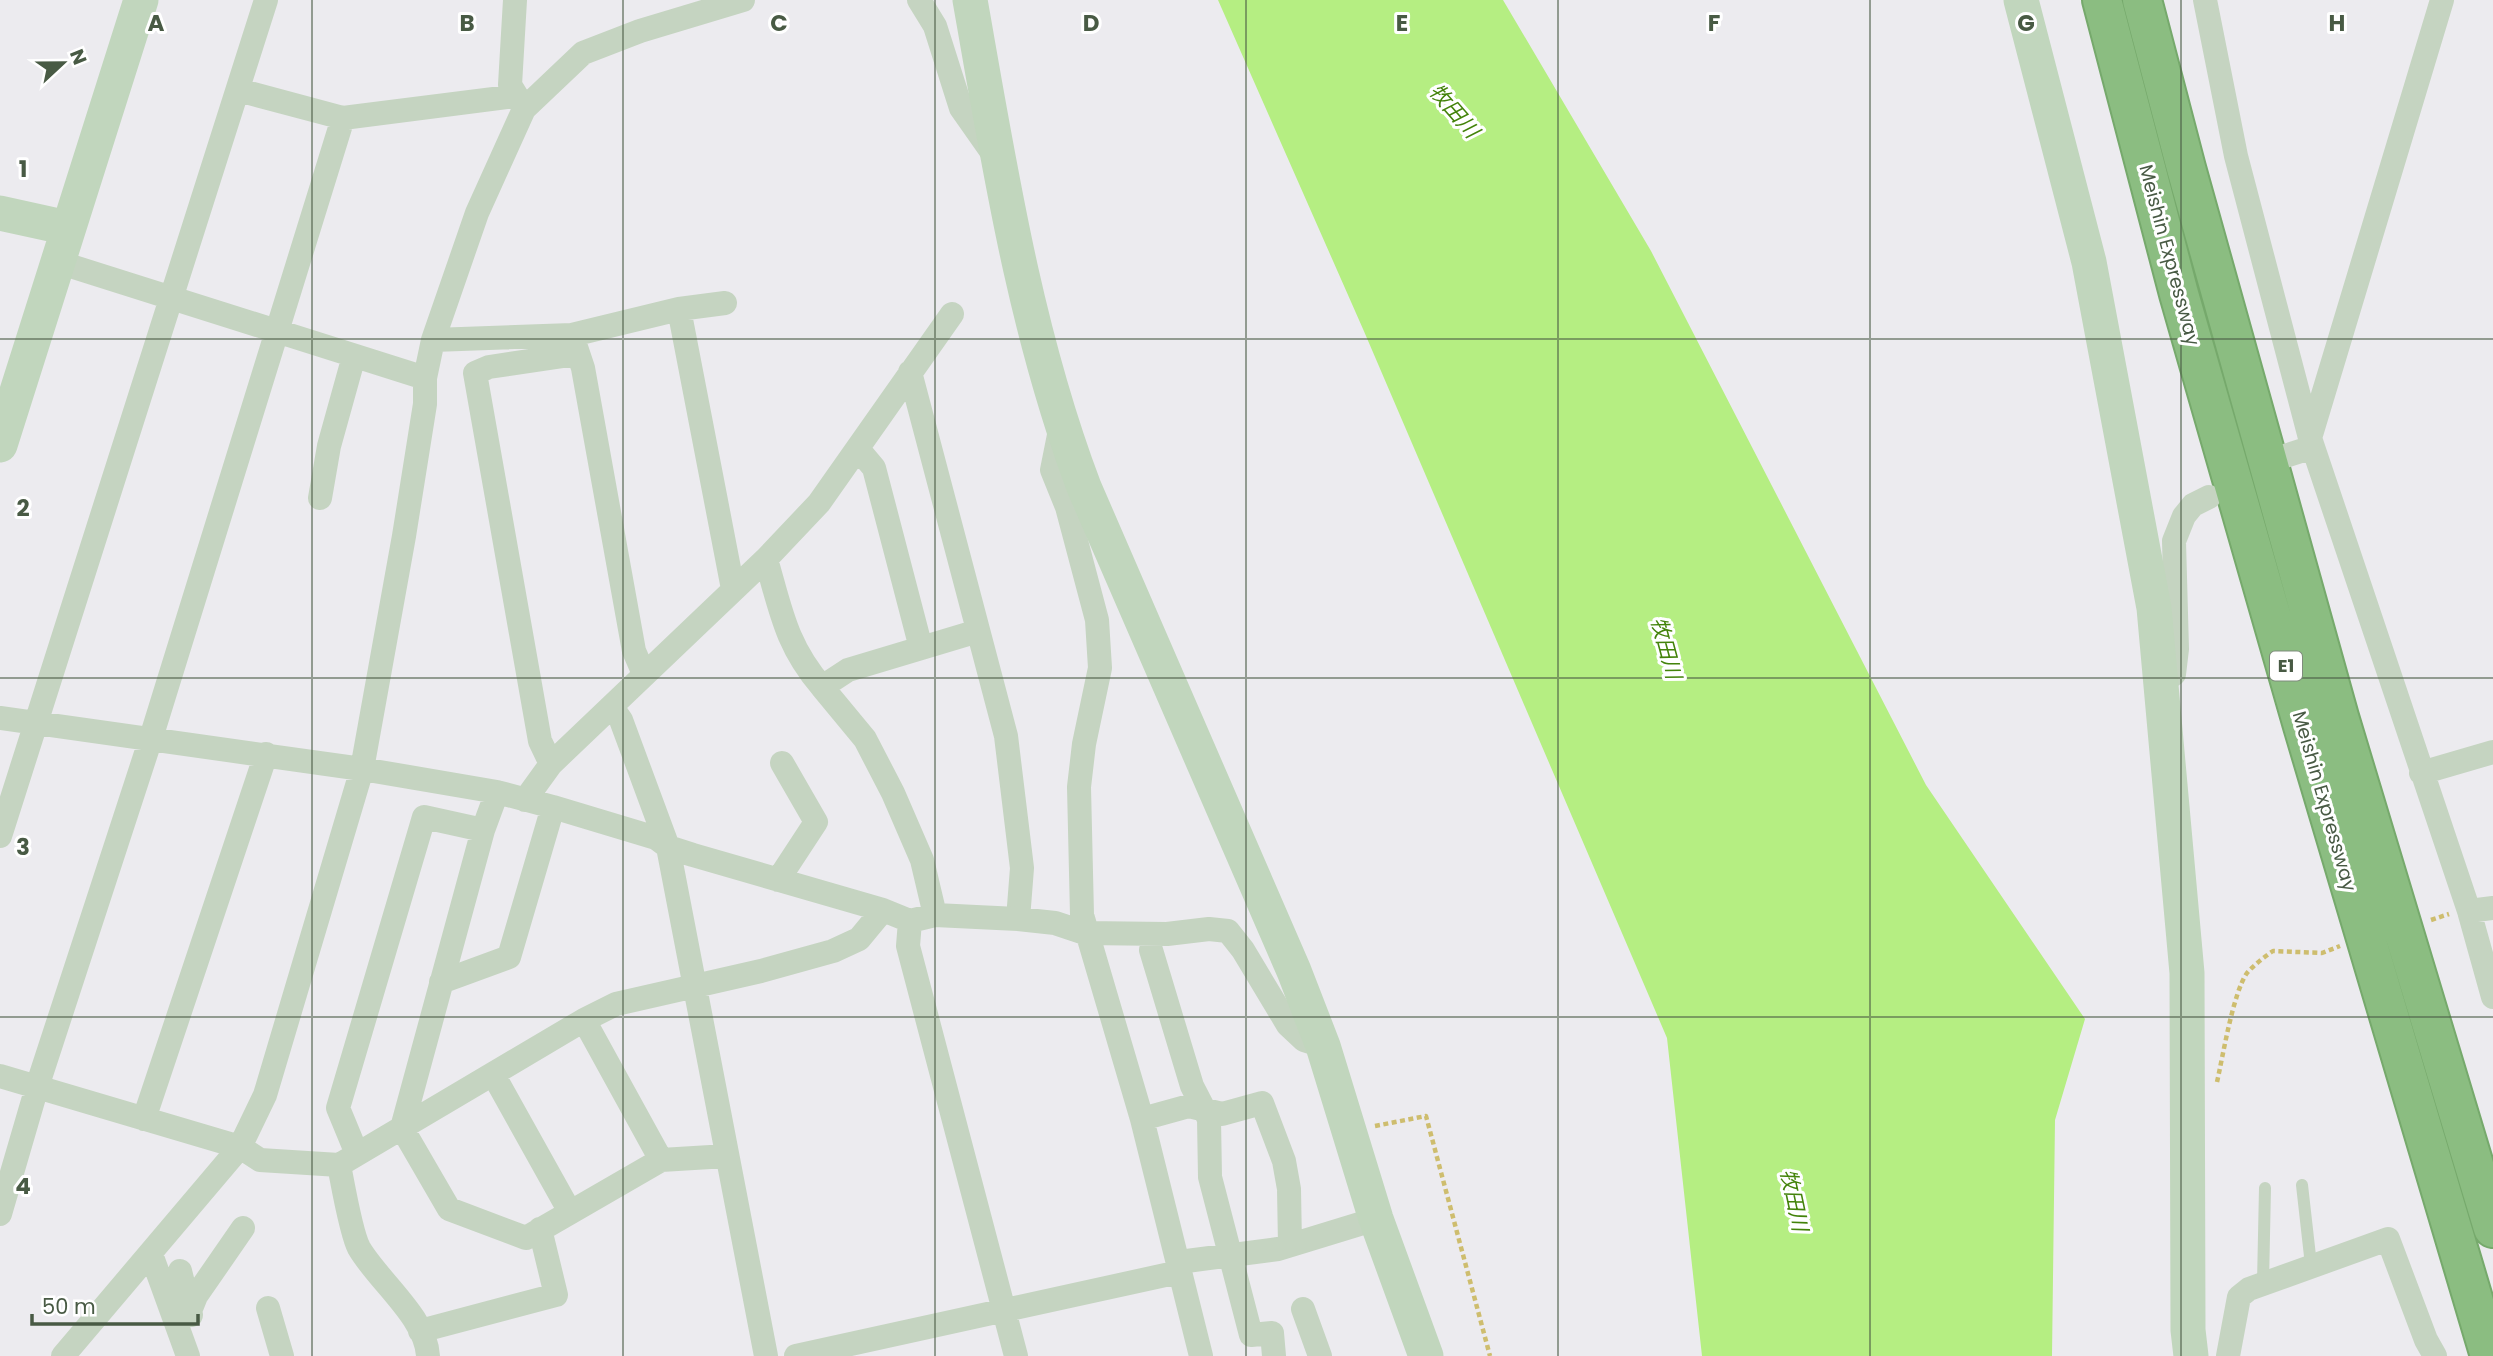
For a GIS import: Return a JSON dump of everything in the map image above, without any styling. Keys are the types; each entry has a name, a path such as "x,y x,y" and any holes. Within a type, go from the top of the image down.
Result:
{"highway":[{"name":"Meishin Expressway","path":"2102,0 2182,307 2486,1343"},
{"name":"Meishin Expressway","path":"2142,0 2339,717 2493,1228"}],"street":[{"path":"0,445 141,0"},
{"path":"0,836 266,0"},
{"path":"515,0 510,85 520,102"},
{"path":"63,1356 240,1147 265,1095 362,769 404,536 425,404 425,378 433,340 477,213 520,102 583,53 640,30 743,0"},
{"path":"919,0 935,26 961,108 998,161"},
{"path":"970,0 1004,197 1061,425 1084,486 1294,971 1323,1046 1376,1219 1426,1356"},
{"path":"2021,0 2089,262 2154,608 2188,973 2188,1330 2191,1356"},
{"path":"2205,0 2236,156 2311,443 2469,911 2493,997"},
{"path":"2286,456 2311,443 2442,0"},
{"path":"238,90 342,118 520,102"},
{"path":"0,1214 37,1087 151,738 342,118"},
{"path":"0,213 68,228"},
{"path":"58,262 425,378"},
{"path":"551,764 540,741 475,373 575,345 679,309 725,303"},
{"path":"679,309 733,589"},
{"path":"525,800 551,764 766,559 819,503 952,314"},
{"path":"433,340 575,345"},
{"path":"575,345 583,368 634,651 644,674"},
{"path":"320,498 329,446 354,356"},
{"path":"910,372 1006,736 1022,867 1018,919"},
{"path":"1061,425 1052,470 1067,508 1097,620 1100,668 1084,744 1079,787 1082,915 1142,1119 1202,1356"},
{"path":"858,449 874,468 921,648"},
{"path":"2160,683 2174,674 2177,649 2174,541 2184,516 2193,505 2209,497"},
{"path":"766,559 789,637 805,666 865,739 893,793 922,860 935,915"},
{"path":"822,687 848,670 978,631"},
{"path":"612,707 621,720 668,847 766,1356"},
{"path":"0,718 265,754 497,793 656,838 668,847 910,920 935,915 1018,919 1055,923 1086,933 1167,934 1209,929 1228,931 1243,950 1288,1025 1304,1041 1323,1046"},
{"path":"2421,772 2493,752"},
{"path":"144,1119 265,754"},
{"path":"778,880 816,822 782,763"},
{"path":"497,793 483,830 402,1128 449,1209 526,1238 661,1160 727,1156"},
{"path":"442,982 509,957 553,807"},
{"path":"428,1356 416,1322 378,1276 358,1246 348,1160 338,1108 424,817 483,830"},
{"path":"2469,911 2493,908"},
{"path":"0,1076 240,1147 260,1160 348,1160 584,1020 616,1004 761,971 833,951 859,939 883,910"},
{"path":"910,920 908,946 1016,1356"},
{"path":"1151,950 1192,1086 1209,1119 1210,1177 1228,1255 1251,1335 1272,1333 1274,1356"},
{"path":"584,1020 661,1160"},
{"path":"493,1074 570,1212"},
{"path":"1142,1119 1189,1106 1222,1114 1262,1103 1284,1161 1289,1189 1290,1245"},
{"path":"796,1356 848,1350 1228,1255 1278,1249 1376,1219"},
{"path":"190,1311 196,1296 243,1228"},
{"path":"420,1331 556,1295 540,1229"},
{"path":"2228,1356 2239,1297 2249,1289 2388,1239 2426,1340 2435,1356"},
{"path":"151,1254 188,1356"},
{"path":"180,1272 203,1356"},
{"path":"268,1308 282,1356"},
{"path":"1303,1309 1320,1356"}],"lane":[{"path":"2302,1185 2311,1265"},
{"path":"2263,1283 2265,1188"}],"path":[{"path":"2217,1084 2235,1009 2247,974 2273,951 2322,953 2341,945"},
{"path":"1349,1129 1426,1116 1490,1356"}],"water":[{"name":"牧田川","path":"1218,0 1503,0 1651,251 1926,785 2085,1019 2055,1120 2052,1356 1702,1356 1667,1038 1363,329"}]}
